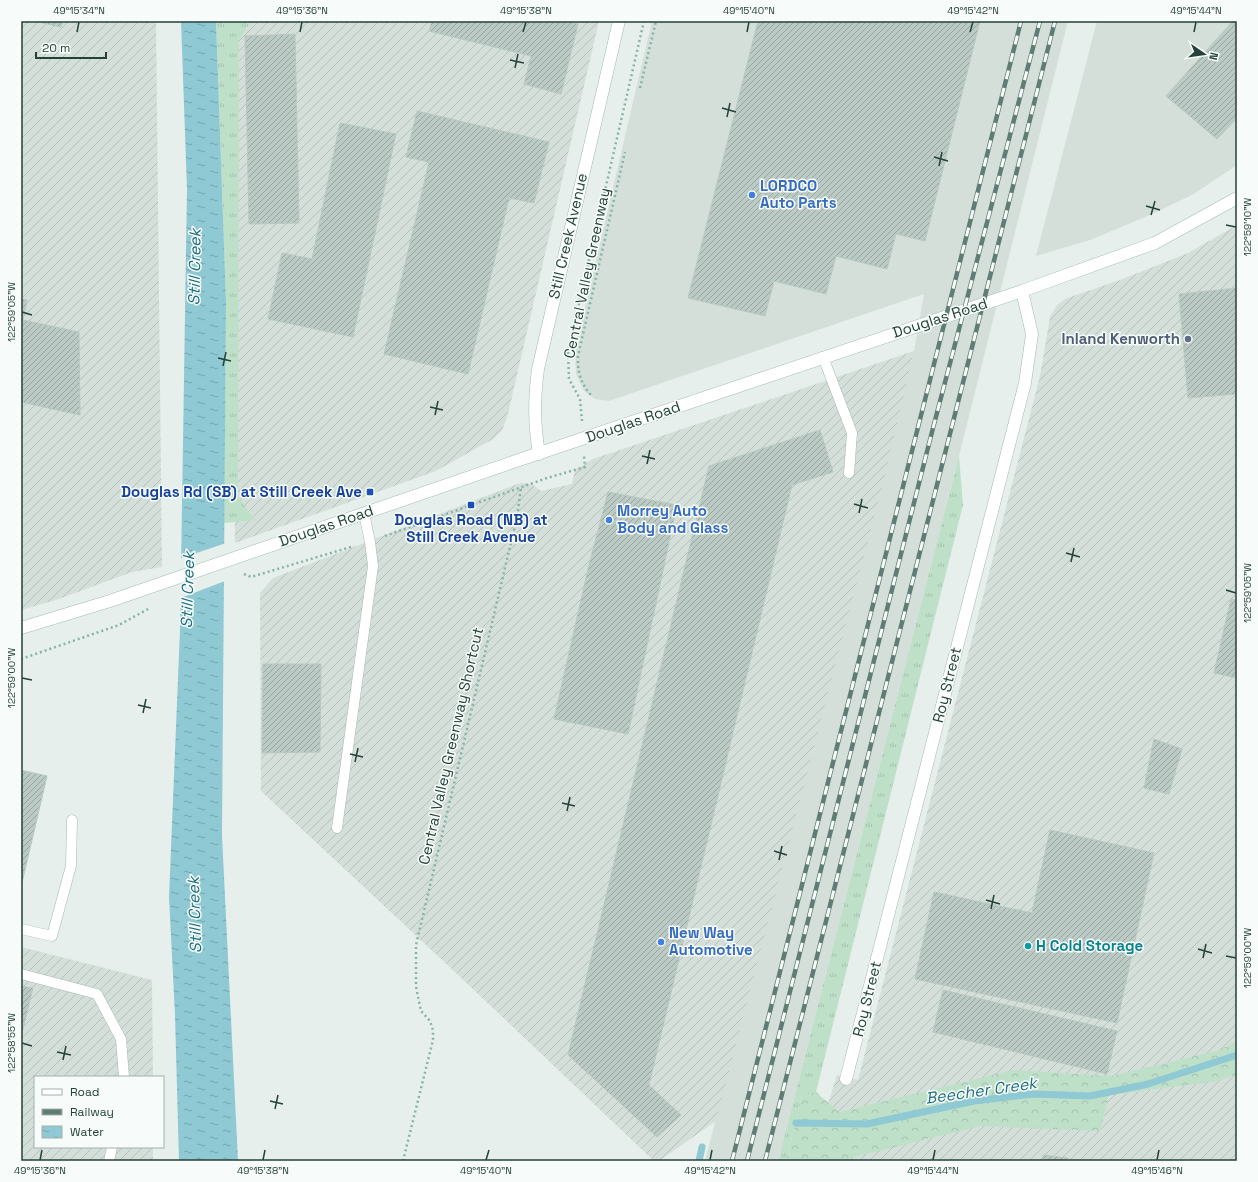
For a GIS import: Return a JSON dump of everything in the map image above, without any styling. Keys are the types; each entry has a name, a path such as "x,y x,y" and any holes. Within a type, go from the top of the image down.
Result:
{"street":[{"name":"Still Creek Avenue","path":"539,454 536,434 535,397 538,369 619,21"},
{"name":"Douglas Road","path":"21,628 110,601 823,357 1022,291 1155,243 1237,198"},
{"name":"Roy Street","path":"846,1079 1025,383 1032,334 1022,291"}],"lane":[{"path":"823,357 852,433 849,473"},
{"path":"337,828 374,566 364,514"},
{"path":"21,929 52,936 71,866 72,820"},
{"path":"21,974 97,994 121,1039 124,1076"},
{"path":"109,1161 112,1148"}],"path":[{"name":"Central Valley Greenway","path":"580,399 569,379 568,351 644,21"},
{"path":"640,88 656,21"},
{"name":"Central Valley Greenway","path":"590,395 578,372 578,356 625,152"},
{"name":"Central Valley Greenway Shortcut","path":"403,1161 433,1040 433,1030 430,1021 421,1011 416,987 416,945 517,517 521,488 547,478 585,468"},
{"path":"21,659 119,625 151,607"}],"shaded area":[{"path":"21,21 156,21 162,567 132,572 56,600 21,610"},
{"path":"229,21 599,21 507,418 502,430 493,439 436,471 235,543"},
{"path":"652,21 1068,21 959,456 778,1161 705,1161 914,351 924,294 609,401 595,399 584,391 576,374 575,350"},
{"path":"1097,21 1237,21 1237,165 1192,195 1150,215 1090,240 1036,256"},
{"path":"1237,225 1237,1161 810,1161 837,1075 858,1080 1040,376 1050,317 1057,305 1067,298 1120,280 1188,253"},
{"path":"914,351 884,479 716,1121 659,1161 654,1161 261,791 260,593 273,578 520,483 532,484 541,491 572,484 575,470 593,459"},
{"path":"21,947 152,980 153,1076 34,1076 34,1148 153,1148 153,1161 21,1161"}],"green space":[{"path":"216,21 251,21 239,40 238,497 255,520 224,523 226,301"},
{"path":"959,456 963,505 816,1092 802,1096 786,1161 778,1161"},
{"path":"1237,1041 1237,1074 1219,1081 1109,1095 1100,1131 980,1126 850,1158 845,1161 786,1161 802,1096 816,1092 839,1112 1013,1070 1111,1076 1220,1050"}],"water":[{"name":"Still Creek","path":"181,21 216,21 226,301 222,836 238,1161 179,1161 175,1015 169,897 180,630 187,189"}],"pier":[{"path":"226,543 225,581 178,599 179,559"}],"building":[{"path":"34,21 63,21 61,27"},
{"path":"432,21 565,21 578,24 561,94 524,84 531,56 429,31"},
{"path":"758,21 980,21 925,241 896,234 887,269 836,256 826,294 774,281 765,316 688,298"},
{"path":"1233,21 1237,21 1237,118 1217,139 1166,96"},
{"path":"295,34 299,223 249,224 245,36"},
{"path":"417,111 549,142 534,203 509,198 468,374 384,354 429,162 406,157"},
{"path":"340,123 396,134 353,337 268,319 282,253 312,259"},
{"path":"1237,288 1237,394 1188,398 1179,294"},
{"path":"21,299 27,300 23,320 79,332 80,415 21,402"},
{"path":"820,430 833,472 792,485 649,1085 681,1115 657,1137 568,1055 709,466"},
{"path":"608,492 677,505 628,734 554,719 589,565"},
{"path":"1231,599 1237,600 1237,678 1214,673"},
{"path":"263,664 321,664 320,752 262,753"},
{"path":"1154,739 1182,749 1169,794 1144,788"},
{"path":"21,770 47,776 21,887"},
{"name":"H Cold Storage","path":"1050,830 1154,853 1117,1023 915,979 934,892 1032,913"},
{"path":"21,986 33,988 21,1037"},
{"path":"943,990 1117,1031 1107,1074 933,1032"},
{"path":"1043,1155 1068,1158 1067,1161 1043,1161"}],"waterway":[{"name":"Beecher Creek","path":"796,1123 867,1124 974,1101 1033,1094 1090,1096 1148,1084 1237,1055"},
{"name":"Beecher Creek","path":"699,1161 702,1147"}],"railway":[{"path":"732,1161 1021,21"},
{"path":"747,1161 933,428 1040,21"},
{"path":"765,1161 1055,21"}],"place":[{"name":"LORDCO Auto Parts","path":"752,195"},
{"name":"Inland Kenworth","path":"1188,339"},
{"name":"Douglas Rd (SB) at Still Creek Ave","path":"370,492"},
{"name":"Douglas Road (NB) at Still Creek Avenue","path":"471,505"},
{"name":"Morrey Auto Body and Glass","path":"609,520"},
{"name":"New Way Automotive","path":"661,942"},
{"name":"H Cold Storage","path":"1028,946"}]}
